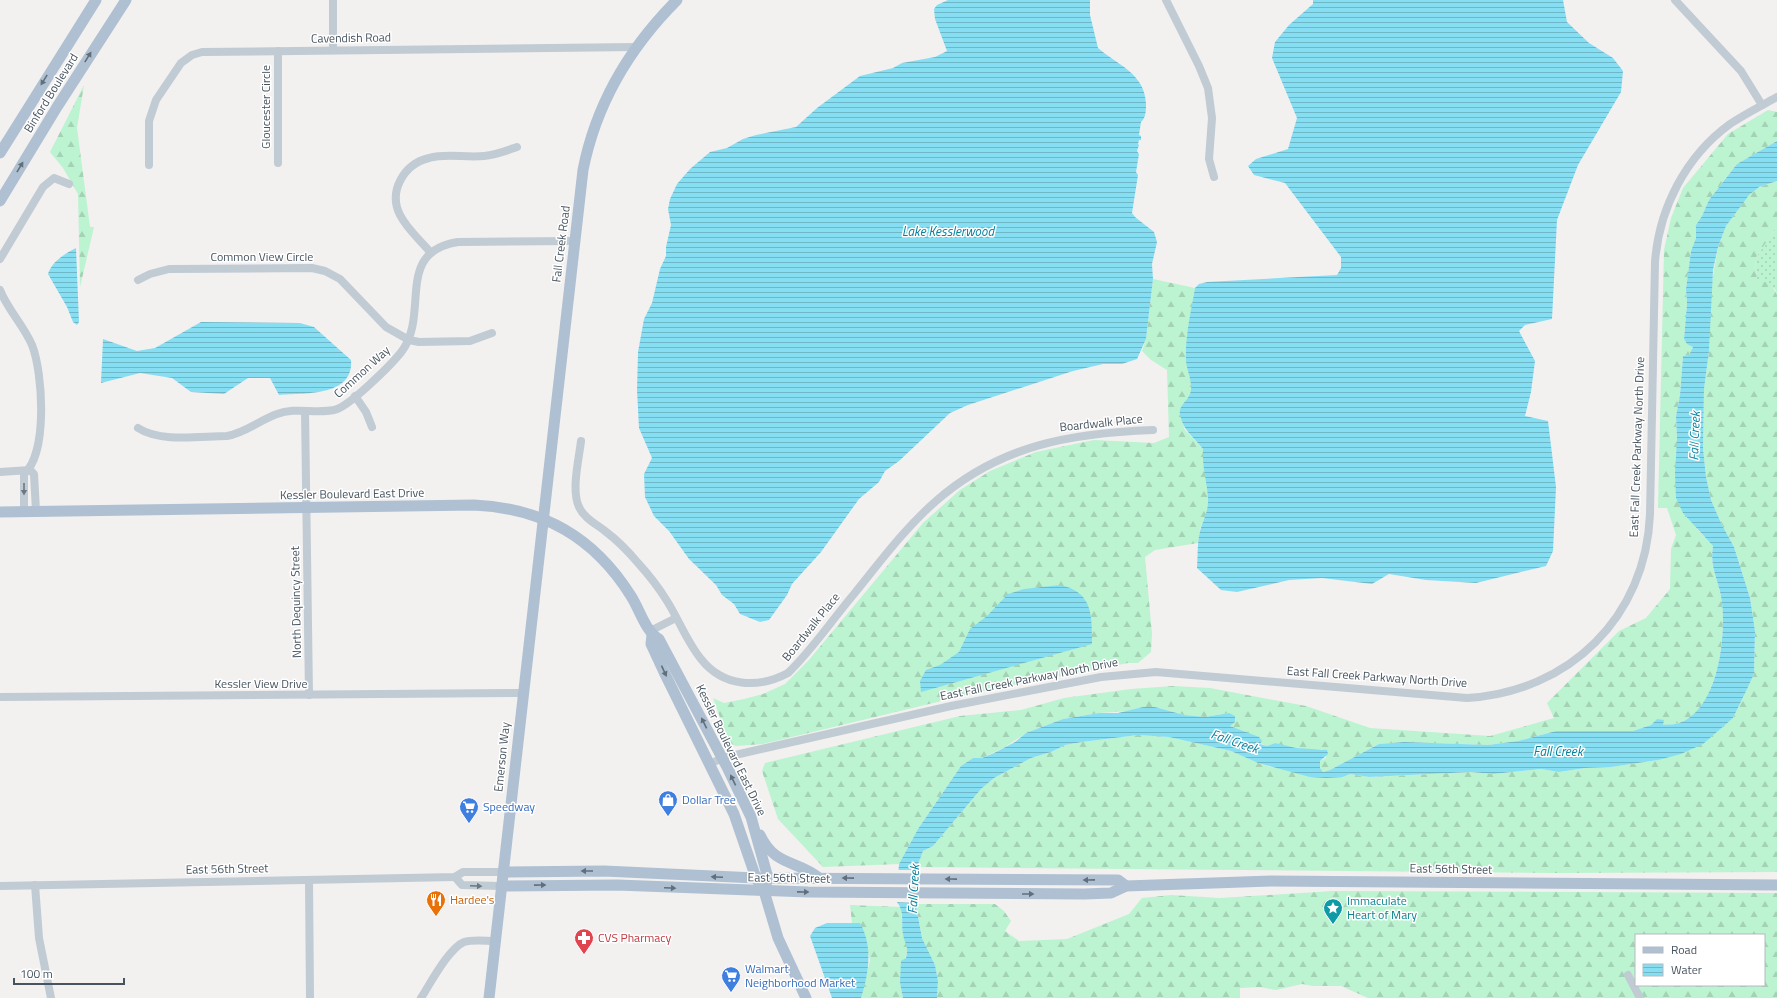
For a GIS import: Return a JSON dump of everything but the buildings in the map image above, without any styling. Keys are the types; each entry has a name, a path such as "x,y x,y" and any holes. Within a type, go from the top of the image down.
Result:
{"main road":[{"name":"Binford Boulevard","path":"0,153 96,0"},
{"name":"Binford Boulevard","path":"0,201 60,101 126,0"},
{"name":"Fall Creek Road","path":"542,518 583,170 591,136 614,81 636,47 656,22 677,0"},
{"name":"Kessler Boulevard East Drive","path":"0,512 480,506 512,509 542,518 574,535 611,569 629,592 651,633 660,639 722,758 755,829 768,878"},
{"name":"Emerson Way","path":"489,998 542,518"},
{"name":"Kessler Boulevard East Drive","path":"651,633 651,644 738,824 756,878 764,891"},
{"path":"755,829 767,846 777,856 791,865 810,871 819,878"},
{"name":"East 56th Street","path":"503,872 604,871 756,878 1118,880 1126,886"},
{"path":"768,878 764,891 778,938 806,998"},
{"name":"East 56th Street","path":"501,886 610,885 764,891 1111,893 1126,886 1271,881 1777,885"}],"street":[{"path":"333,0 333,50"},
{"path":"1166,0 1199,66 1208,88 1212,118 1209,159 1214,177"},
{"path":"1675,0 1741,71 1762,105"},
{"name":"Cavendish Road","path":"149,165 148,124 156,100 184,61 192,55 205,51 636,47"},
{"name":"Gloucester Circle","path":"278,51 278,163"},
{"name":"East Fall Creek Parkway North Drive","path":"710,764 722,758 951,706 1111,675 1156,672 1467,698 1512,691 1541,681 1572,663 1599,639 1618,615 1635,584 1646,550 1650,514 1655,262 1659,233 1665,212 1681,178 1699,153 1728,125 1777,97"},
{"path":"517,147 500,153 483,156 429,158 416,162 400,179 396,189 397,209 403,221 431,253 440,247 458,242 574,241"},
{"path":"0,259 43,187 54,178 69,184"},
{"name":"Common Way","path":"138,428 151,434 165,437 227,436 237,434 276,414 291,411 336,410 345,406 394,361 409,340 414,322 418,274 422,264 431,253"},
{"name":"Common View Circle","path":"138,280 150,274 169,269 305,267 318,269 332,273 340,279 386,327 397,335 409,340"},
{"path":"1,294 31,344 39,370 41,421 38,446 30,470 24,474 24,512"},
{"path":"409,340 419,342 470,341 492,333"},
{"path":"355,396 366,412 372,427"},
{"name":"North Dequincy Street","path":"305,411 309,696"},
{"name":"Boardwalk Place","path":"581,441 576,491 580,508 586,516 620,544 634,558 657,587 697,654 714,672 725,678 742,683 755,684 771,682 788,674 890,549 920,516 954,487 986,467 1010,456 1055,440 1094,433 1153,430"},
{"path":"0,472 30,470"},
{"path":"30,470 34,474 36,512"},
{"path":"651,633 676,618"},
{"name":"Kessler View Drive","path":"0,698 522,693"},
{"name":"East 56th Street","path":"0,886 455,877 463,872 503,872"},
{"name":"East 56th Street","path":"455,877 462,885 501,886"},
{"path":"309,881 310,998"},
{"path":"35,885 38,933 51,998"},
{"path":"421,998 452,952 459,945 470,941 495,941"},
{"path":"1628,975 1640,998"}],"green space":[{"path":"84,85 77,128 90,227 94,227 80,287 78,194 63,168 50,152"},
{"path":"1768,110 1777,112 1777,141 1737,164 1709,200 1696,225 1696,238 1691,251 1686,289 1687,304 1684,339 1693,347 1689,355 1683,356 1680,395 1676,416 1677,439 1697,529 1713,546 1712,561 1721,594 1723,617 1720,653 1711,689 1702,704 1692,716 1678,723 1663,725 1657,719 1651,725 1633,731 1556,731 1518,741 1488,745 1404,742 1379,744 1330,770 1323,772 1320,768 1320,761 1326,758 1323,749 1299,749 1275,743 1267,746 1260,743 1248,734 1230,726 1229,713 1205,717 1184,715 1155,707 1143,707 1130,711 1099,713 1063,719 1026,733 1005,747 982,758 973,758 961,766 918,829 899,864 823,867 778,819 762,771 765,763 960,716 1021,710 1064,698 1131,689 1173,686 1210,688 1306,706 1370,728 1490,736 1554,718 1547,703 1619,631 1646,618 1670,589 1671,549 1676,535 1667,508 1658,508 1664,250 1671,218 1683,188 1728,134"},
{"path":"1777,181 1777,226 1755,259 1757,279 1769,284 1777,295 1777,872 1558,873 917,867 923,851 933,846 981,789 994,778 1031,758 1051,752 1065,745 1138,735 1169,737 1231,751 1271,767 1343,777 1350,774 1369,777 1471,772 1493,774 1541,769 1559,772 1585,768 1611,767 1658,760 1733,718 1754,674 1755,631 1750,598 1734,547 1711,500 1706,477 1703,448 1704,389 1709,351 1711,287 1718,247 1726,226 1749,194 1759,187"},
{"path":"1777,226 1777,295 1775,289 1757,279 1755,259"},
{"path":"1153,279 1195,288 1187,335 1188,369 1192,385 1191,394 1181,407 1181,418 1185,430 1203,449 1209,498 1208,510 1200,529 1198,543 1155,550 1145,557 1152,634 1151,652 1138,663 1128,663 983,691 763,744 736,746 729,743 713,698 724,703 763,694 785,684 808,661 923,523 960,490 990,471 1036,452 1094,440 1154,443 1169,437 1167,370 1151,360 1142,351 1146,339"},
{"path":"1333,891 1777,893 1777,998 1368,998 1341,986 1313,986 1302,984 1276,990 1260,987 1240,988 1240,998 937,998 938,981 935,965 922,938 916,904 995,904 1004,911 1011,921 1005,931 1019,941 1067,939 1129,914 1142,898 1171,895 1220,898"},
{"path":"850,905 901,907 903,934 908,946 900,983 903,998 861,998 870,960 860,923 852,923"}],"water":[{"name":"Lake Kesslerwood","path":"948,0 1090,0 1090,15 1098,48 1129,71 1141,85 1144,93 1146,109 1145,116 1141,122 1139,135 1141,136 1141,140 1139,140 1137,151 1139,154 1136,172 1138,175 1132,213 1154,232 1157,242 1152,264 1153,279 1146,339 1137,359 1122,364 1103,364 1073,371 968,405 950,413 899,461 885,471 879,482 859,499 821,552 792,584 787,595 769,620 760,622 740,614 734,604 722,595 716,585 689,559 669,531 654,516 645,497 644,474 652,458 639,428 637,390 638,352 644,319 652,303 660,269 666,256 666,247 671,225 668,209 670,199 677,184 690,169 710,152 727,148 743,139 756,135 796,127 817,108 860,76 893,68 902,63 935,57 947,51 935,19 934,9 937,5"},
{"path":"1313,0 1563,0 1567,22 1589,43 1613,58 1623,71 1621,92 1578,165 1557,220 1552,319 1525,325 1519,331 1535,361 1531,392 1525,416 1548,421 1556,487 1553,551 1546,566 1476,583 1426,580 1389,574 1372,584 1322,578 1289,580 1237,592 1221,590 1197,568 1199,536 1208,503 1203,463 1203,449 1183,425 1180,414 1182,405 1189,397 1191,390 1186,361 1186,342 1195,288 1199,284 1207,282 1337,275 1341,268 1341,257 1285,183 1254,175 1248,166 1256,159 1288,149 1297,118 1272,58 1275,42 1289,25 1313,4"},
{"name":"Fall Creek","path":"1777,141 1777,181 1759,187 1749,195 1726,226 1718,247 1713,270 1709,351 1704,389 1703,448 1706,477 1711,500 1734,547 1750,598 1755,631 1754,674 1733,718 1703,744 1681,754 1658,760 1611,767 1585,768 1559,772 1541,769 1493,774 1471,772 1369,777 1350,774 1343,777 1326,778 1310,777 1258,763 1231,751 1169,737 1138,735 1065,745 1051,752 1031,758 994,778 981,789 933,846 923,851 917,867 915,900 922,938 935,965 938,981 937,998 903,998 900,983 901,961 906,958 907,947 903,934 902,912 896,901 899,864 918,829 961,766 973,758 982,758 994,753 1015,742 1026,733 1063,719 1099,713 1118,713 1143,707 1155,707 1184,715 1205,717 1229,713 1235,716 1235,722 1230,726 1259,737 1262,741 1260,744 1267,746 1275,743 1296,748 1327,750 1328,754 1320,761 1320,768 1323,772 1330,770 1379,744 1404,742 1488,745 1518,741 1556,731 1633,731 1651,725 1657,719 1664,720 1663,725 1679,723 1692,716 1703,704 1711,689 1717,671 1723,618 1721,595 1712,562 1713,546 1683,513 1676,498 1676,416 1680,395 1683,356 1689,355 1693,347 1687,344 1684,339 1687,304 1686,289 1691,251 1696,238 1696,225 1709,200 1737,164"},
{"path":"76,248 79,322 77,325 73,322 67,307 48,274 56,261"},
{"path":"201,322 300,323 314,327 351,360 350,372 345,381 326,391 279,395 270,378 248,378 224,394 191,392 172,378 140,373 101,383 103,339 137,351 155,348"},
{"path":"1060,585 1071,588 1085,599 1091,614 1092,644 921,692 920,681 926,670 940,665 959,652 970,629 987,616 1008,594 1024,589"},
{"path":"827,923 860,923 867,941 868,950 868,969 861,998 832,998 810,936 815,928"}],"pier":[{"path":"896,870 919,870 918,903 894,902"}],"place":[{"name":"Dollar Tree","path":"668,817"},
{"name":"Speedway","path":"469,824"},
{"name":"Hardee's","path":"436,917"},
{"name":"Immaculate Heart of Mary","path":"1333,925"},
{"name":"CVS Pharmacy","path":"584,955"},
{"name":"Walmart Neighborhood Market","path":"731,993"}]}
